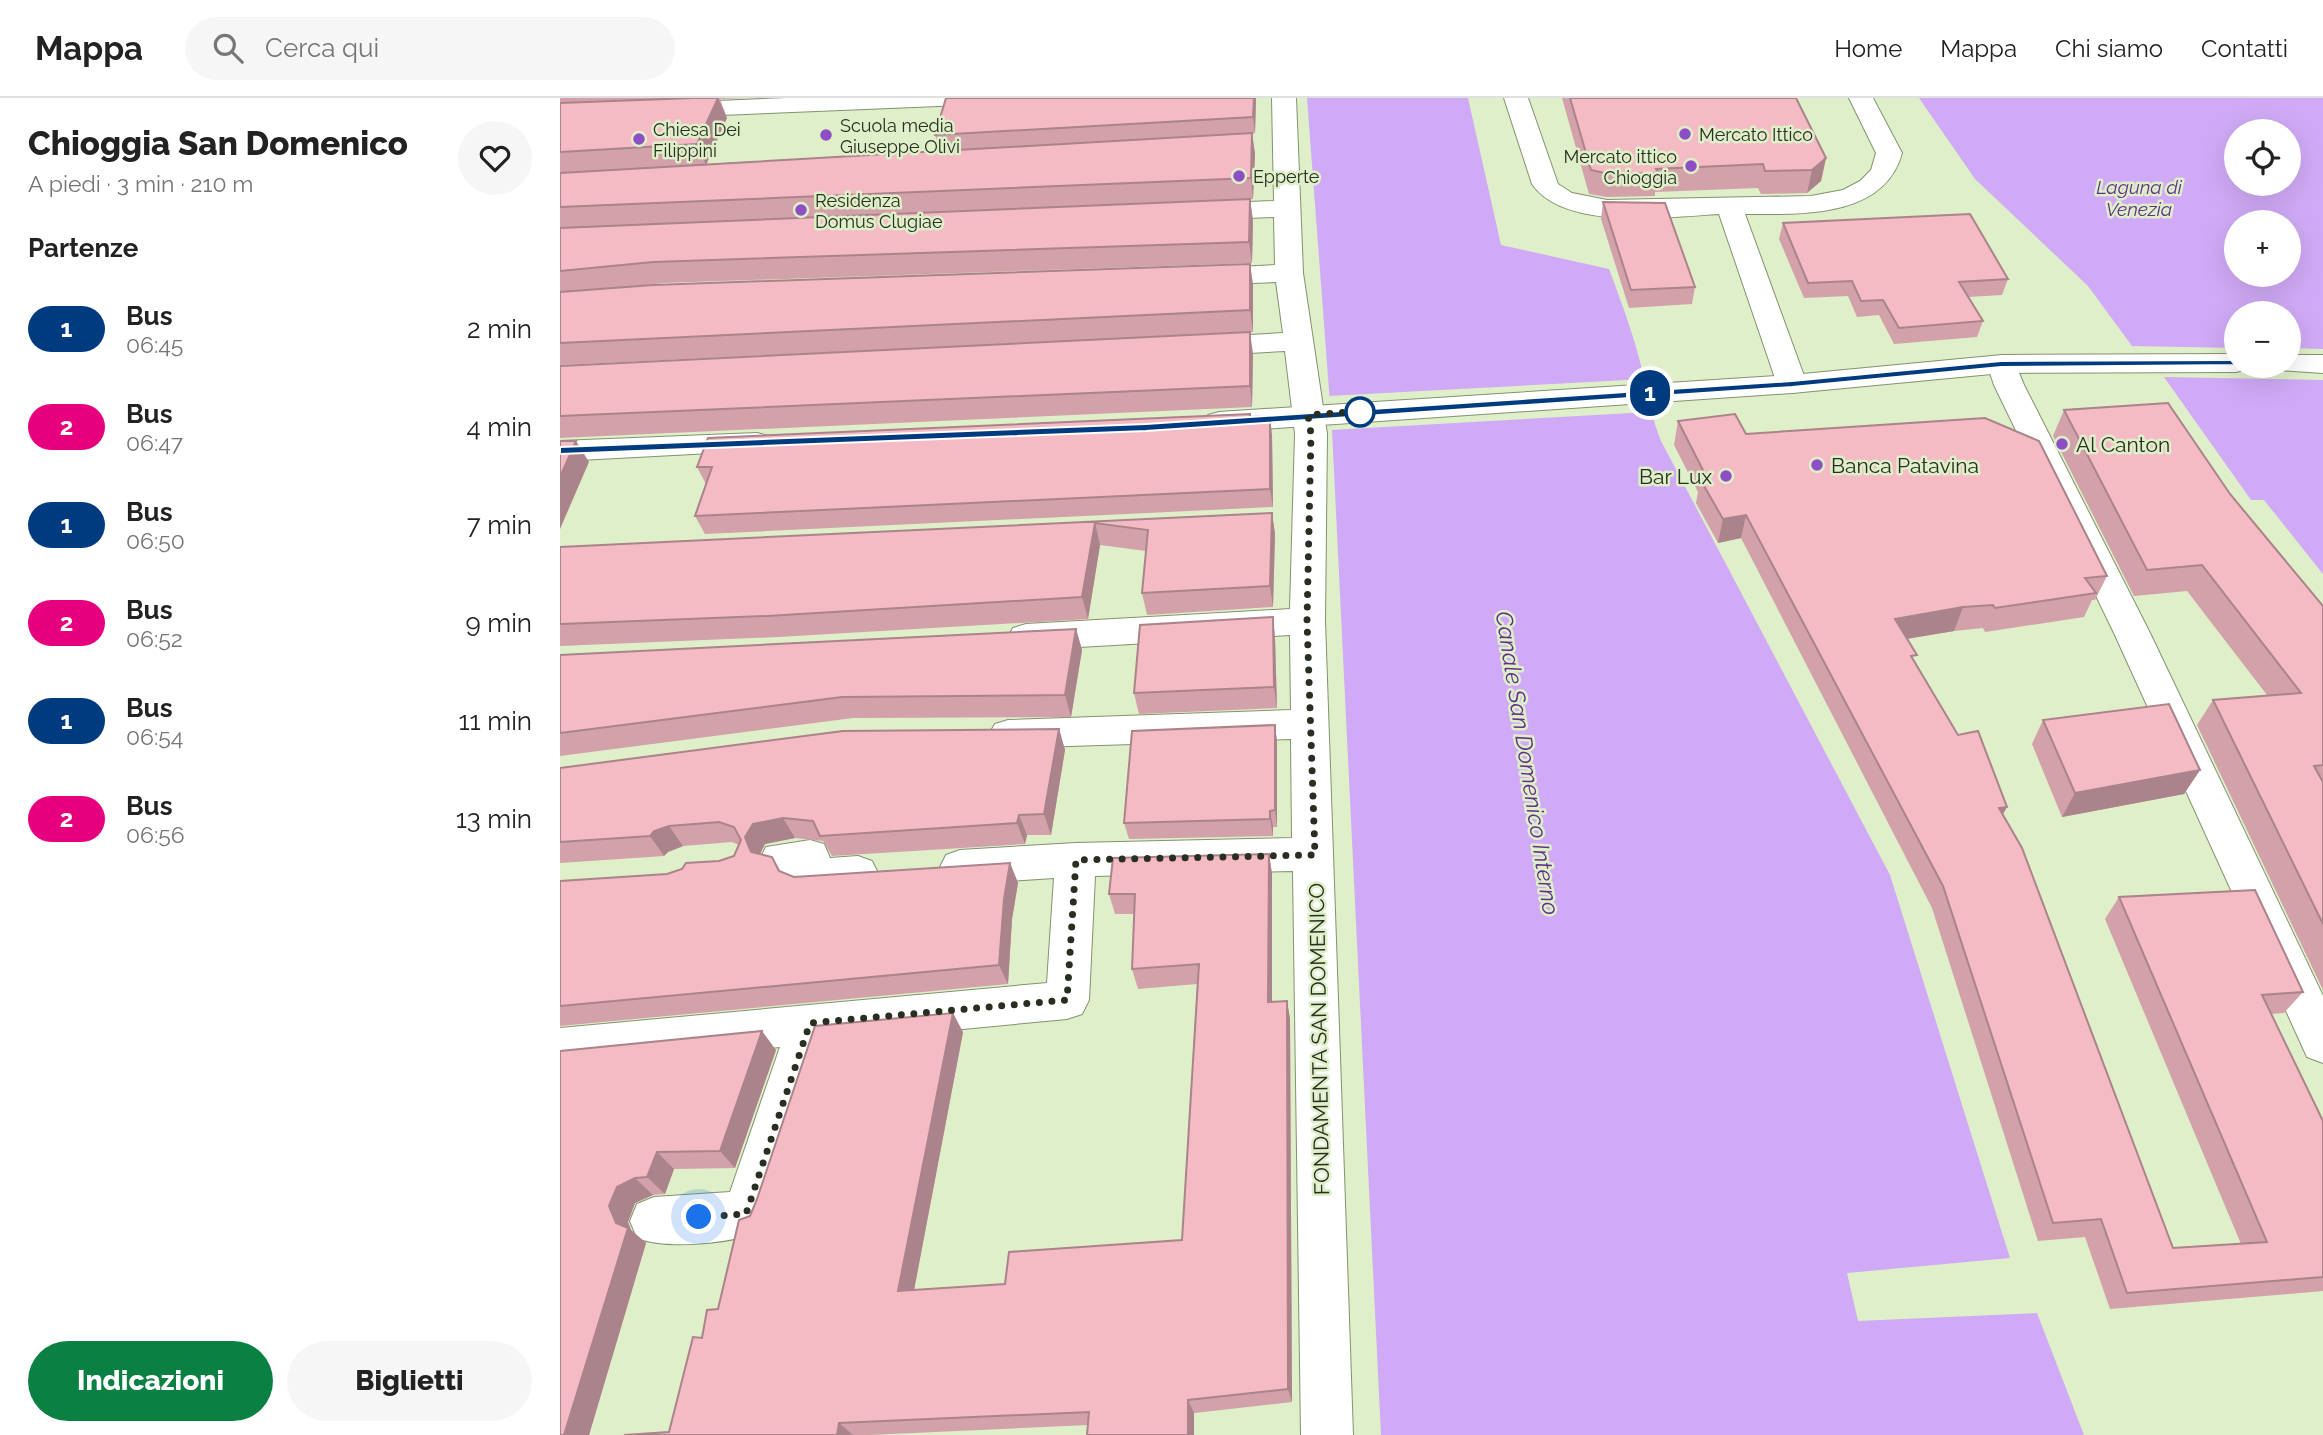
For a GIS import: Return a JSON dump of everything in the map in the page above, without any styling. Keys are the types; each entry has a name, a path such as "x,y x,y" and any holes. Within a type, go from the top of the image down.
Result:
{"street":[{"path":"641,111 963,98"},
{"name":"FONDAMENTA SAN DOMENICO","path":"1284,98 1274,143 1287,208 1289,274 1297,341 1317,414 1294,520 1307,621 1315,855 1327,1435"},
{"path":"1516,98 1547,189 1561,199 1592,208 1814,204 1845,198 1868,187 1883,173 1889,153 1861,98"},
{"path":"1729,206 1792,384"},
{"path":"1178,213 1287,208"},
{"path":"1168,278 1289,274"},
{"path":"1172,348 1297,341"},
{"path":"1186,424 1792,384 2001,364 2147,361 2224,363"},
{"path":"2001,364 2132,633 2323,1043"},
{"path":"2301,364 2323,364"},
{"path":"560,451 783,442"},
{"path":"995,639 1307,621"},
{"path":"972,734 1310,724"},
{"path":"780,859 810,856 806,877 1076,860 1315,855"},
{"path":"560,1048 1067,1000 1076,860"},
{"path":"654,1221 746,1214 810,1023"}],"water":[{"name":"Canale San Domenico Interno","path":"1307,98 1468,98 1501,245 1609,269 1633,336 1661,441 1890,875 2010,1258 1847,1273 1858,1321 2037,1313 2084,1435 1381,1435 1332,430"},
{"name":"Laguna di Venezia","path":"1919,98 2323,98 2323,574 2264,500 2251,500 2164,377 2132,346 2088,286 1975,179"}],"pier":[{"path":"2132,346 2224,348 2224,378 2301,378 2301,348 2323,349 2323,380 2164,377"},
{"path":"1645,379 1649,412 1332,430 1328,396"}],"building":[{"path":"718,98 697,144 560,152 560,103"},
{"path":"946,98 1254,98 1253,117 935,135"},
{"path":"1570,98 1796,98 1826,158 1812,170 1765,171 1763,164 1656,169 1658,173 1609,174 1591,170"},
{"path":"1252,133 1251,178 560,207 560,173"},
{"path":"1250,199 1249,242 653,262 560,271 560,228"},
{"path":"1603,202 1665,203 1695,287 1631,290"},
{"path":"1970,214 2008,279 1959,282 1983,321 1899,328 1883,300 1861,301 1852,281 1808,283 1783,223"},
{"path":"1250,264 1250,310 560,343 560,292 653,285"},
{"path":"1250,332 1250,386 560,416 560,366"},
{"path":"2168,403 2230,494 2323,606 2323,765 2314,766 2323,782 2323,924 2213,700 2301,693 2202,565 2147,570 2064,410"},
{"path":"1250,414 1250,417 1270,416 1270,489 695,516 712,467 697,467 708,438"},
{"path":"1735,414 1746,434 1985,418 2039,441 2107,576 2085,578 2096,593 1995,608 1993,605 1963,607 1895,619 1917,655 1911,656 1958,735 1978,731 2007,807 1999,808 2022,848 2173,1248 2267,1242 2119,897 2255,890 2303,992 2262,995 2323,1121 2323,1277 2127,1293 2101,1219 2053,1223 1943,886 1746,515 1723,519 1700,479 1707,478 1678,421"},
{"path":"560,441 576,441 560,477"},
{"path":"1272,513 1270,586 1142,593 1148,530 1095,523 1082,597 767,616 560,624 560,547"},
{"path":"1273,617 1274,687 1134,693 1140,625"},
{"path":"1076,629 1065,695 842,697 560,733 560,655"},
{"path":"2169,704 2200,770 2075,793 2043,720"},
{"path":"1275,725 1275,810 1270,811 1270,819 1124,823 1132,731"},
{"path":"1059,729 1044,814 1019,815 1017,823 820,836 813,821 783,818 753,824 745,837 751,852 772,857 779,871 794,877 1010,863 1004,899 999,965 560,1006 560,881 667,874 682,869 686,863 719,861 734,856 741,840 734,827 719,822 669,826 654,831 650,836 560,842 560,768 843,731"},
{"path":"1269,854 1268,1002 1287,1001 1288,1389 1188,1400 1188,1435 1087,1435 1089,1412 839,1423 837,1435 624,1435 669,1432 693,1337 702,1338 707,1310 718,1309 739,1220 750,1216 757,1199 815,1026 953,1013 898,1291 1005,1284 1009,1252 1182,1240 1199,964 1132,969 1135,894 1109,894 1113,858"},
{"path":"762,1031 720,1151 657,1152 647,1177 635,1178 617,1187 609,1206 616,1223 628,1228 564,1435 560,1435 560,1051"}],"bus line":[{"name":"1","path":"560,451 1146,427 1792,384 2001,364 2081,361 2224,363"}],"place":[{"name":"Mercato Ittico","path":"1685,134"},
{"name":"Scuola media Giuseppe Olivi","path":"826,135"},
{"name":"Chiesa Dei Filippini","path":"639,139"},
{"name":"Mercato ittico Chioggia","path":"1691,166"},
{"name":"Epperte","path":"1239,176"},
{"name":"Residenza Domus Clugiae","path":"801,210"},
{"name":"Al Canton","path":"2062,444"},
{"name":"Banca Patavina","path":"1817,465"},
{"name":"Bar Lux","path":"1726,476"}],"route":[{"path":"699,1217 746,1214 810,1023 1067,1000 1076,860 1315,855 1307,621 1311,434 1308,415 1363,411 1360,412"}]}
